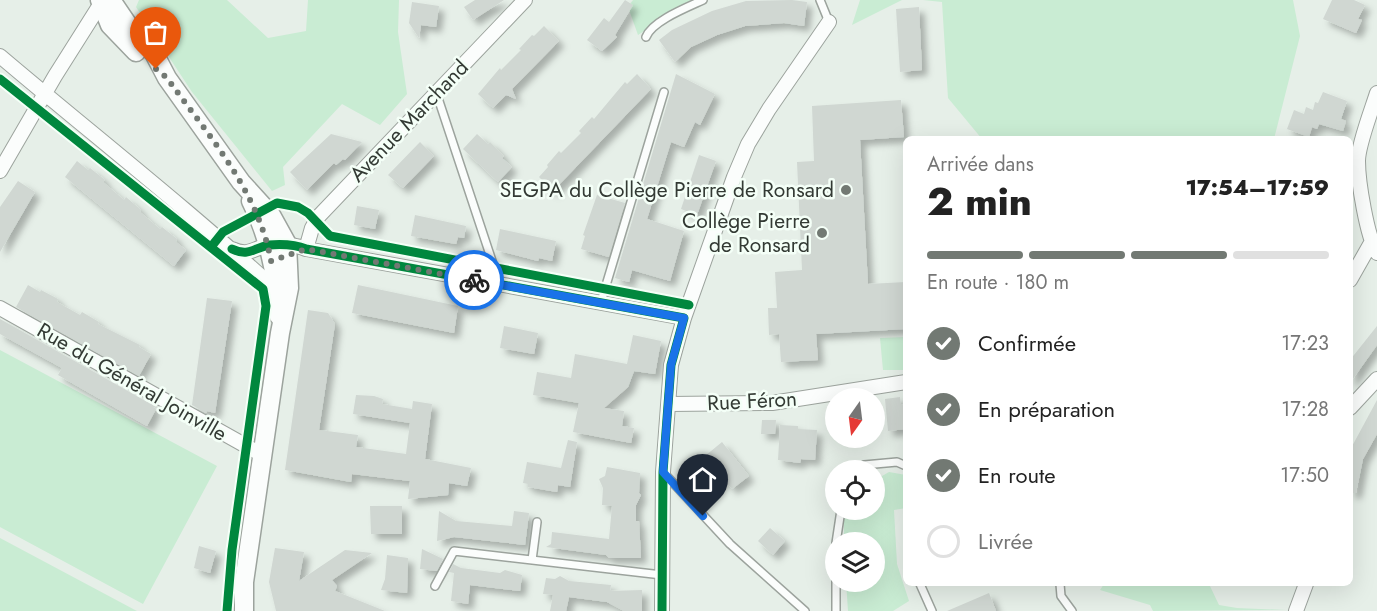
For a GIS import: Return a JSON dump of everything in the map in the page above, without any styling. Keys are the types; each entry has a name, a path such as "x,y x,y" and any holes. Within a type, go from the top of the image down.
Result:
{"main road":[{"path":"104,1 154,53 167,78 242,182 279,225 288,250 290,288 280,333 244,582 244,611"},
{"path":"242,182 260,220 270,253 280,333"}],"street":[{"name":"Avenue Marchand","path":"306,249 312,228 319,216 525,0"},
{"path":"0,171 104,1"},
{"path":"662,611 663,472 671,365 686,312 748,144 769,109 829,22"},
{"path":"0,56 175,199 276,290"},
{"path":"1353,276 1374,248 1366,219 1358,160 1377,93"},
{"path":"232,249 246,253 270,253 306,249 601,302 686,312"},
{"path":"246,262 259,265 270,253"},
{"name":"Rue du Général Joinville","path":"0,308 264,456"},
{"path":"1353,405 1377,379"},
{"name":"Rue Féron","path":"669,404 772,403 903,382"},
{"path":"1296,611 1305,586"}],"lane":[{"path":"646,38 648,32 672,15 703,0"},
{"path":"820,0 829,22"},
{"path":"436,92 500,285"},
{"path":"601,302 663,92"},
{"path":"885,463 897,462 903,465"},
{"path":"663,472 730,544 805,611"},
{"path":"532,560 537,522"},
{"path":"435,586 454,551 662,575"},
{"path":"921,586 932,611"},
{"path":"1060,586 1061,596 1072,611"},
{"path":"836,592 836,611"}],"green space":[{"path":"139,0 227,0 268,38 306,31 308,0 399,0 398,32 407,94 380,125 342,104 283,167 285,185 272,191 192,92 136,7"},
{"path":"633,0 691,0 638,35 628,7"},
{"path":"860,0 902,0 852,25"},
{"path":"923,0 1293,0 1300,36 1275,136 980,136 948,98 942,2"},
{"path":"903,337 903,370 883,370 880,338"},
{"path":"0,350 217,466 143,604 0,527"},
{"path":"889,472 903,474 903,508 894,510 897,564 909,601 893,611 848,611 847,592 885,592 885,532 844,532 844,520 885,520 885,474"},
{"path":"0,538 135,610 137,611 0,611"},
{"path":"1103,586 1210,586 1219,605 1286,610 1153,611 1150,605 1100,590"}],"building":[{"path":"475,0 504,0 473,20 464,7"},
{"path":"625,0 633,5 615,35 617,37 602,51 587,40 604,18 609,22"},
{"path":"1332,0 1354,0 1365,5 1358,19 1362,20 1356,33 1323,19"},
{"path":"746,1 807,2 804,26 784,23 745,26 691,47 675,62 659,40 672,30 712,11"},
{"path":"412,2 439,6 436,27 421,25 419,38 409,23"},
{"path":"919,7 922,70 900,72 896,9"},
{"path":"544,26 559,41 512,89 516,99 506,95 493,108 478,94 500,68 501,70 521,50 519,49 532,35 534,36"},
{"path":"637,74 651,89 553,191 539,177 548,167 547,165 559,151 561,153 581,133 579,131 592,117 594,119 625,82 627,84"},
{"path":"676,74 715,94 700,125 695,122 684,147 671,142 647,219 684,231 670,281 632,270 629,282 615,278"},
{"path":"1323,92 1347,101 1341,119 1346,121 1343,131 1319,124 1317,129 1312,127 1309,136 1306,136 1287,129 1294,110 1304,114 1306,107 1313,110 1315,102 1318,103"},
{"name":"Collège Pierre de Ronsard","path":"901,100 903,137 860,140 868,284 903,282 903,329 816,334 818,360 781,362 779,334 769,335 768,308 777,308 775,272 802,270 797,162 814,161 812,106"},
{"path":"331,134 362,142 345,160 343,159 336,165 334,163 307,190 290,172"},
{"path":"477,134 488,144 490,142 512,167 498,182 463,149"},
{"path":"420,142 434,156 403,188 388,175"},
{"path":"699,155 716,161 697,215 681,209"},
{"path":"77,161 105,180 103,182 124,200 126,197 160,229 162,227 177,239 176,242 186,250 174,266 65,177"},
{"path":"18,181 35,192 0,252 0,207"},
{"path":"597,195 625,203 609,257 581,249 585,236 583,235"},
{"path":"357,206 379,210 375,229 354,225"},
{"path":"415,215 466,226 464,238 458,237 456,244 411,236"},
{"path":"500,229 556,241 552,261 539,258 538,261 496,250"},
{"path":"28,285 58,299 57,302 80,315 82,312 99,322 98,324 140,345 139,347 151,354 139,376 16,307"},
{"path":"358,285 458,306 454,333 352,313"},
{"path":"207,298 232,301 215,413 207,411 206,413 192,405"},
{"path":"308,310 328,313 335,324 319,430 358,435 356,447 406,454 410,423 353,414 356,395 374,396 383,399 382,404 412,409 413,401 432,404 425,459 471,468 467,486 449,483 448,495 408,499 410,481 352,474 351,482 285,470"},
{"path":"0,319 156,407 153,407 156,409 147,426 58,375 62,368 0,334"},
{"path":"504,326 538,333 534,354 500,348"},
{"path":"1377,326 1377,345 1353,379 1353,356"},
{"path":"633,335 661,341 655,374 634,371 628,387 604,408 624,411 622,426 634,428 631,443 573,432 579,403 533,395 537,372 571,378 575,354 627,364"},
{"path":"900,397 901,405 903,405 903,429 888,431 885,399"},
{"path":"1377,400 1377,434 1363,459 1356,493 1353,493 1353,444"},
{"path":"762,420 776,420 775,434 761,434"},
{"path":"780,425 817,430 815,460 801,459 800,463 778,460"},
{"path":"568,440 577,442 570,487 558,485 557,492 528,487 528,484 523,483 527,462 561,468"},
{"path":"722,442 749,476 732,489 705,456"},
{"path":"607,467 640,473 639,493 641,495 636,505 636,521 639,521 641,558 609,558 606,555 546,547 551,544 552,532 609,539 612,506 602,505 603,488 599,479 605,476"},
{"path":"370,506 402,506 402,534 371,534"},
{"path":"439,511 456,521 512,526 514,511 529,513 525,545 454,537 437,541"},
{"path":"770,528 785,541 773,555 758,541"},
{"path":"199,546 216,551 210,573 194,568"},
{"path":"275,548 304,552 299,581 345,550 372,553 332,580 337,586 335,591 385,611 276,611 269,582"},
{"path":"422,549 443,559 437,571 420,569"},
{"path":"387,555 408,558 407,593 381,590 385,579"},
{"path":"453,564 461,568 500,573 505,570 522,575 520,591 470,585 468,604 451,601 454,573 449,572"},
{"path":"560,576 569,581 611,585 610,591 642,590 642,611 624,611 607,602 569,597 566,611 550,611 553,595 543,594 546,578 555,579"},
{"path":"989,593 996,611 947,611"}],"cycle path":[{"path":"0,79 263,289 266,306 232,550 227,611"},
{"path":"211,247 223,232 277,203 298,207 308,213 330,236 689,305"},
{"path":"232,249 247,252 269,245 292,245 684,318 671,365 663,472 662,611"}],"way so far":[{"path":"156,69 167,78 242,182 260,220 271,261 306,249 474,280"}],"place":[{"name":"SEGPA du Collège Pierre de Ronsard","path":"846,190"},
{"name":"Collège Pierre de Ronsard","path":"822,233"}],"route":[{"path":"474,280 684,318 671,365 663,472 703,516"}]}
